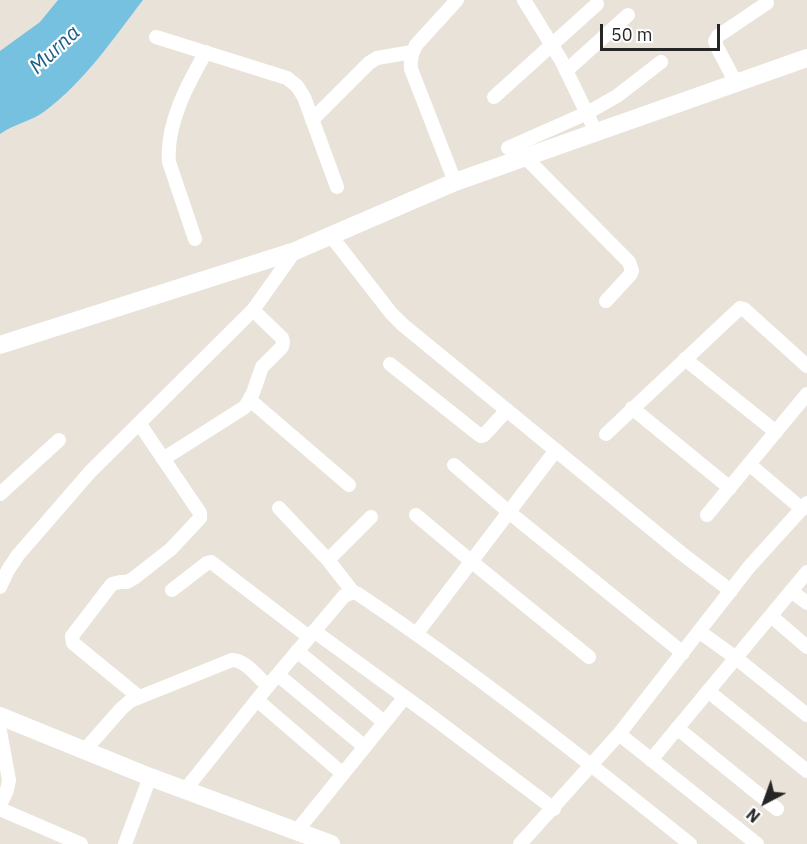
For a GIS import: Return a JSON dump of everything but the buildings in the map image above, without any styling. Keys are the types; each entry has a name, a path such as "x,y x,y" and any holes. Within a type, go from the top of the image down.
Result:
{"main road":[{"path":"0,345 295,251 456,182 807,57"},
{"path":"0,716 150,777 331,844"}],"street":[{"path":"456,182 411,69 410,60 416,45 457,0"},
{"path":"524,0 552,45 596,132"},
{"path":"736,83 715,41 718,36 767,3"},
{"path":"494,98 597,4"},
{"path":"566,71 628,15"},
{"path":"156,37 287,78 297,86 337,187"},
{"path":"195,239 169,162 168,150 183,95 206,52"},
{"path":"312,120 369,63 377,58 412,52"},
{"path":"508,148 587,113 617,96 661,62"},
{"path":"525,157 629,262 632,271 630,275 606,301"},
{"path":"331,236 403,325 681,553 731,591"},
{"path":"0,585 18,555 90,472 253,310 295,251"},
{"path":"606,434 737,310 742,308 807,366"},
{"path":"164,459 245,406 250,400 262,367 282,347 282,338 253,310"},
{"path":"685,359 776,432"},
{"path":"390,364 478,435 484,435 507,410"},
{"path":"707,515 807,394"},
{"path":"250,400 349,485"},
{"path":"632,408 730,488"},
{"path":"139,423 200,513 200,518 171,549 134,578 127,582 112,584 72,636 73,643 139,697"},
{"path":"0,494 59,440"},
{"path":"417,633 556,450"},
{"path":"520,844 554,809 619,734 749,567 805,506 749,464"},
{"path":"454,465 683,653"},
{"path":"279,508 353,592 417,633 591,765 690,844"},
{"path":"416,515 589,657"},
{"path":"327,560 371,517"},
{"path":"172,590 211,562 405,697 554,809"},
{"path":"651,760 807,572"},
{"path":"791,591 807,603"},
{"path":"185,790 297,651 344,596 353,592"},
{"path":"771,616 807,647"},
{"path":"700,632 807,715"},
{"path":"297,651 384,722"},
{"path":"84,751 130,701 235,660 242,663 268,686"},
{"path":"278,675 365,747"},
{"path":"708,691 807,770"},
{"path":"296,832 405,697"},
{"path":"257,700 343,774"},
{"path":"677,728 777,808"},
{"path":"0,731 9,780 0,807 81,844"},
{"path":"619,734 758,844"},
{"path":"125,844 150,777"}],"water":[{"name":"Murna","path":"58,0 143,0 98,59 73,86 40,114 0,134 0,51 40,22"}]}
